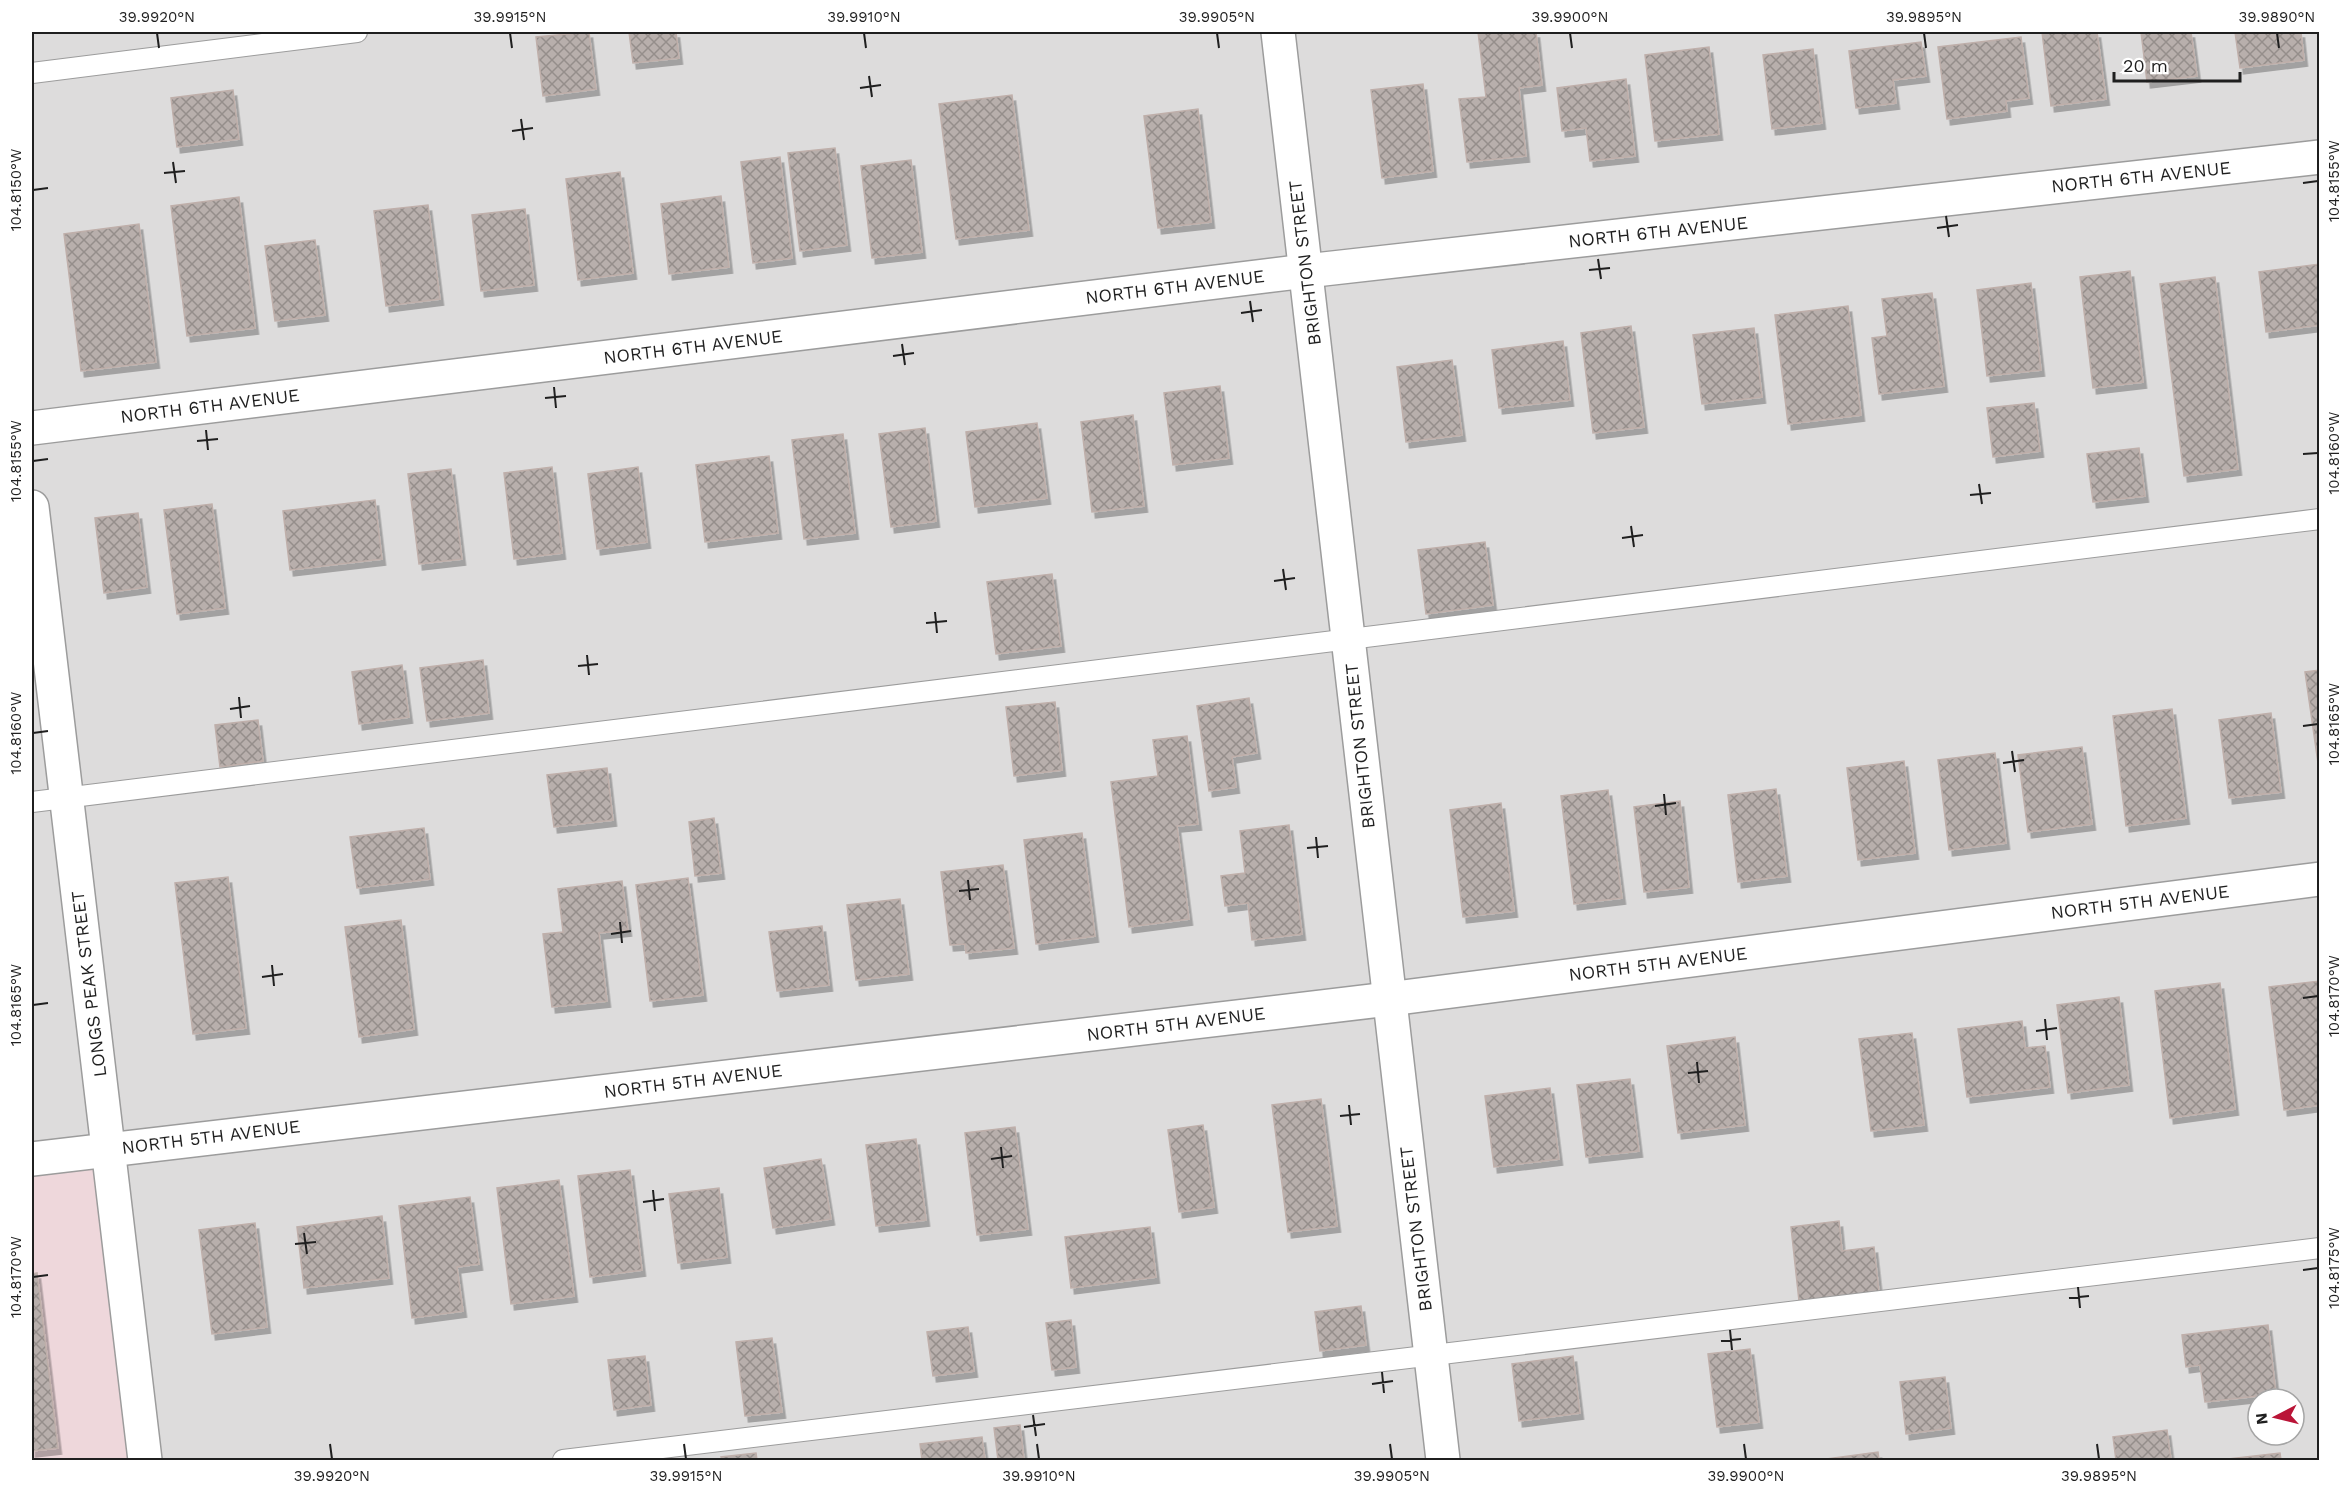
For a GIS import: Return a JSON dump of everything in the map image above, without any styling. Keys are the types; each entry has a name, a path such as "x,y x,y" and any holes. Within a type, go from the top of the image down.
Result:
{"street":[{"name":"BRIGHTON STREET","path":"1278,32 1443,1461"},
{"name":"NORTH 6TH AVENUE","path":"32,428 1306,271 2319,157"},
{"name":"LONGS PEAK STREET","path":"32,507 146,1461"},
{"name":"NORTH 5TH AVENUE","path":"32,1159 1389,999 2319,879"}],"lane":[{"path":"32,73 357,32"},
{"path":"32,802 2319,519"},
{"path":"563,1461 2319,1248"}],"shaded area":[{"path":"32,32 2319,32 2319,1460 146,1460 32,1159"},
{"path":"109,1149 145,1460 32,1460 32,1159"}],"building":[{"path":"589,32 596,89 543,96 536,37"},
{"path":"629,32 676,32 679,58 633,63"},
{"path":"1478,32 1536,32 1542,85 1519,88 1526,156 1467,162 1459,99 1486,97"},
{"path":"2042,32 2097,32 2106,99 2051,106"},
{"path":"2141,32 2191,32 2197,76 2147,82"},
{"path":"2235,32 2301,32 2304,60 2240,68"},
{"path":"2021,37 2029,98 2006,101 2007,111 1947,119 1938,47"},
{"path":"1921,42 1926,76 1893,80 1896,103 1856,108 1849,51"},
{"path":"1709,47 1719,134 1655,141 1645,55"},
{"path":"1813,49 1822,123 1772,129 1763,55"},
{"path":"1626,79 1635,156 1590,161 1586,128 1562,131 1557,88"},
{"path":"1423,84 1433,171 1382,178 1371,90"},
{"path":"233,90 239,139 177,147 171,98"},
{"path":"1012,95 1029,230 956,239 939,104"},
{"path":"1198,109 1211,222 1158,228 1144,116"},
{"path":"835,148 847,245 800,251 788,153"},
{"path":"780,157 792,258 753,263 741,162"},
{"path":"911,160 922,252 872,258 861,166"},
{"path":"620,172 633,273 578,280 566,179"},
{"path":"721,196 729,267 669,274 661,204"},
{"path":"239,197 255,328 187,336 171,206"},
{"path":"428,205 440,299 386,306 374,211"},
{"path":"525,209 534,285 481,291 472,215"},
{"path":"139,224 156,362 81,371 64,234"},
{"path":"315,240 325,315 275,321 265,246"},
{"path":"2320,264 2320,325 2266,332 2259,272"},
{"path":"2130,271 2143,382 2093,388 2080,277"},
{"path":"2215,277 2238,469 2184,476 2160,284"},
{"path":"2031,283 2041,370 1987,376 1977,290"},
{"path":"1932,293 1944,386 1879,394 1872,338 1887,336 1882,299"},
{"path":"1848,306 1861,415 1788,424 1775,315"},
{"path":"1631,326 1644,427 1593,433 1581,333"},
{"path":"1754,328 1762,397 1702,404 1693,335"},
{"path":"1563,341 1570,400 1499,408 1492,350"},
{"path":"1452,360 1462,435 1406,442 1397,367"},
{"path":"1220,386 1229,458 1173,465 1164,393"},
{"path":"2034,403 2040,451 1993,457 1987,408"},
{"path":"1133,415 1144,506 1092,512 1081,422"},
{"path":"1037,423 1047,498 975,507 966,432"},
{"path":"925,428 936,521 891,527 879,434"},
{"path":"843,434 855,533 804,539 792,440"},
{"path":"2139,448 2145,496 2093,502 2087,454"},
{"path":"769,456 778,533 705,542 696,465"},
{"path":"552,467 562,553 514,559 504,473"},
{"path":"638,467 647,542 597,549 588,474"},
{"path":"451,469 462,559 419,564 408,474"},
{"path":"375,500 382,559 290,570 283,511"},
{"path":"212,504 225,608 177,614 164,510"},
{"path":"138,513 147,587 104,593 95,518"},
{"path":"1485,542 1493,605 1426,614 1418,550"},
{"path":"1052,574 1061,646 996,654 987,582"},
{"path":"483,660 489,713 427,721 420,668"},
{"path":"402,665 409,717 359,724 352,672"},
{"path":"2320,670 2320,777 2305,672"},
{"path":"1249,698 1257,753 1232,757 1236,787 1209,791 1197,706"},
{"path":"1055,702 1062,770 1014,776 1006,707"},
{"path":"2172,709 2186,818 2126,826 2113,716"},
{"path":"2271,713 2281,792 2229,798 2219,720"},
{"path":"258,720 263,761 220,767 215,725"},
{"path":"1187,736 1198,824 1177,826 1189,919 1129,927 1111,782 1158,776 1153,740"},
{"path":"2082,747 2092,824 2028,832 2018,755"},
{"path":"1995,753 2006,843 1949,850 1938,760"},
{"path":"1904,761 1915,853 1858,860 1847,768"},
{"path":"607,768 613,820 554,827 547,775"},
{"path":"1776,789 1787,876 1738,882 1728,795"},
{"path":"1608,790 1622,898 1574,904 1561,796"},
{"path":"1680,801 1689,887 1644,892 1634,807"},
{"path":"1501,803 1514,911 1463,917 1450,810"},
{"path":"714,818 721,873 695,876 689,822"},
{"path":"1289,825 1302,934 1252,940 1248,903 1225,906 1221,876 1245,873 1240,831"},
{"path":"424,828 430,879 357,888 350,837"},
{"path":"1082,833 1095,936 1036,944 1024,840"},
{"path":"1003,865 1014,948 966,953 965,944 950,945 941,872"},
{"path":"228,877 246,1028 193,1034 175,883"},
{"path":"688,878 703,995 650,1001 636,885"},
{"path":"622,881 628,930 599,933 607,1001 552,1007 543,934 563,932 558,889"},
{"path":"900,899 909,974 856,980 847,905"},
{"path":"401,920 414,1029 359,1037 345,927"},
{"path":"822,926 829,985 777,991 769,932"},
{"path":"2320,981 2320,1105 2284,1110 2269,987"},
{"path":"2220,983 2235,1109 2170,1118 2155,991"},
{"path":"2119,997 2129,1085 2068,1093 2057,1005"},
{"path":"2022,1021 2025,1048 2045,1046 2050,1087 1967,1097 1958,1029"},
{"path":"1912,1033 1924,1125 1871,1131 1859,1039"},
{"path":"1735,1037 1745,1125 1678,1133 1667,1046"},
{"path":"1630,1079 1639,1151 1586,1157 1577,1085"},
{"path":"1550,1088 1559,1159 1494,1167 1485,1096"},
{"path":"1321,1099 1337,1226 1288,1232 1272,1105"},
{"path":"1203,1125 1214,1207 1179,1212 1168,1130"},
{"path":"1015,1127 1028,1229 977,1235 965,1133"},
{"path":"916,1139 926,1220 876,1226 866,1145"},
{"path":"821,1159 831,1219 773,1228 764,1168"},
{"path":"630,1170 642,1270 590,1277 578,1176"},
{"path":"559,1180 574,1296 511,1304 497,1188"},
{"path":"719,1188 727,1257 678,1263 669,1194"},
{"path":"470,1197 479,1264 457,1267 463,1311 412,1318 399,1206"},
{"path":"382,1216 389,1278 304,1288 297,1227"},
{"path":"1839,1221 1842,1251 1874,1247 1879,1292 1799,1301 1791,1227"},
{"path":"255,1223 267,1327 212,1334 199,1230"},
{"path":"1150,1227 1156,1277 1071,1288 1065,1237"},
{"path":"37,1273 58,1448 32,1451 32,1274"},
{"path":"1361,1306 1366,1345 1320,1351 1315,1312"},
{"path":"1071,1320 1076,1367 1052,1370 1046,1323"},
{"path":"2268,1325 2275,1387 2246,1387 2246,1397 2205,1402 2200,1365 2186,1367 2182,1335"},
{"path":"968,1327 974,1371 933,1376 927,1332"},
{"path":"772,1338 782,1412 745,1416 736,1342"},
{"path":"1750,1349 1759,1422 1717,1427 1708,1354"},
{"path":"645,1356 651,1405 614,1410 608,1360"},
{"path":"1573,1356 1580,1413 1519,1421 1512,1364"},
{"path":"1945,1377 1951,1428 1906,1434 1900,1382"},
{"path":"1020,1425 1024,1460 998,1460 994,1428"},
{"path":"2167,1430 2171,1460 2116,1460 2113,1437"},
{"path":"982,1437 985,1460 922,1460 920,1444"},
{"path":"1878,1452 1879,1460 1827,1460 1827,1459"},
{"path":"756,1453 757,1460 722,1460 721,1457"},
{"path":"2280,1453 2281,1460 2219,1460"}]}
